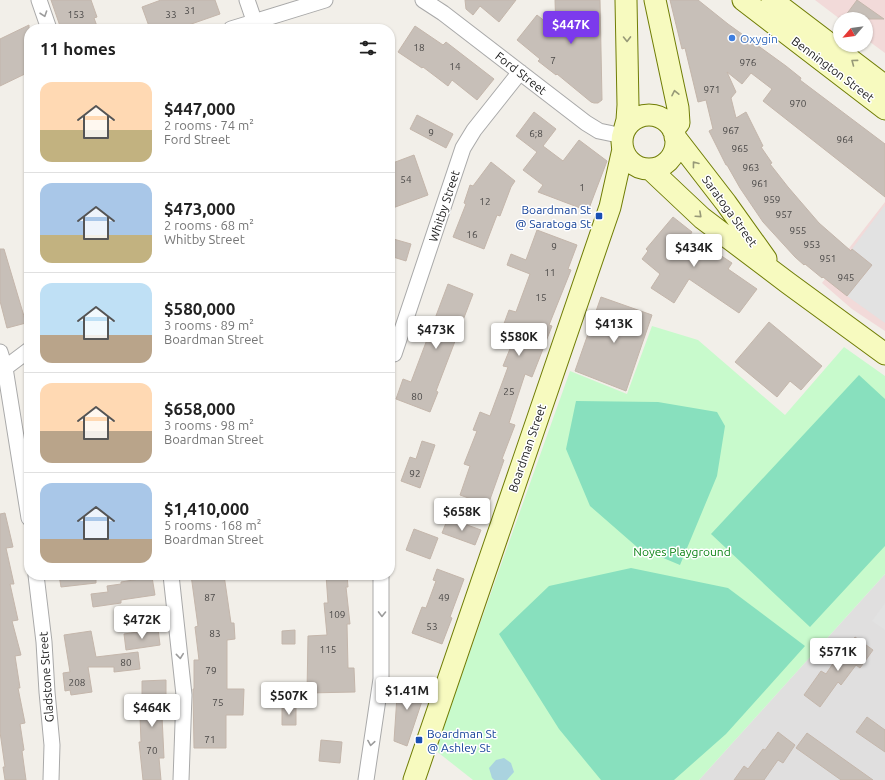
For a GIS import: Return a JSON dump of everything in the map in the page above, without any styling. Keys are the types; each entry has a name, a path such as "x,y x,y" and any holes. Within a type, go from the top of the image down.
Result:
{"main road":[{"path":"623,139 632,121 643,115 649,115 660,117 670,125 674,133 676,148 670,158 661,166 647,168 638,166 628,159 623,139 628,114 626,0"},
{"path":"655,0 678,108 678,123 674,133"},
{"name":"Bennington Street","path":"743,0 885,109"},
{"name":"Bennington Street","path":"772,0 885,86"},
{"name":"Saratoga Street","path":"674,133 759,250 788,283"},
{"name":"Boardman Street","path":"414,780 610,207 623,139"},
{"name":"Boardman Street","path":"610,207 621,191 647,168"},
{"name":"Saratoga Street","path":"647,168 702,218 885,354"}],"street":[{"path":"39,0 46,24"},
{"path":"247,0 255,24"},
{"path":"258,24 325,0"},
{"name":"Ford Street","path":"423,0 443,13 592,127 623,139"},
{"name":"Whitby Street","path":"395,351 463,148 474,130 520,72"},
{"path":"0,352 24,488"},
{"path":"4,368 24,354"},
{"name":"Gladstone Street","path":"37,580 44,642 52,745 51,780"},
{"path":"172,580 184,695 181,780"},
{"path":"366,780 381,679 381,580"}],"shaded area":[{"path":"815,0 885,0 885,53 873,44 873,12 833,12 833,14"},
{"path":"885,202 885,331 852,309 822,283"},
{"path":"885,205 885,323 847,296 872,265 852,249"},
{"path":"885,574 885,780 699,780"},
{"path":"885,603 885,630 872,621"}],"green space":[{"name":"Noyes Playground","path":"652,326 698,340 785,415 844,347 885,376 885,574 699,780 473,780 435,750 570,371 627,394"},
{"path":"859,375 885,399 885,546 810,627 711,534"},
{"path":"576,401 658,402 717,412 725,426 717,476 680,565 637,547 590,506 566,449"},
{"path":"631,568 728,588 805,646 726,734 674,780 601,780 559,729 499,634 549,586"}],"water":[{"path":"504,758 511,763 514,772 507,780 494,780 489,768 496,760"}],"building":[{"path":"51,0 91,0 97,17 94,18 96,24 59,24"},
{"path":"161,0 215,0 220,14 191,24 148,24 142,7"},
{"path":"465,0 516,0 499,22 480,6 473,15 466,9"},
{"path":"555,0 600,0 602,100 598,103 591,102 557,74 556,75 538,61 540,59 517,40 537,15 556,30"},
{"path":"670,0 698,0 728,24 786,66 801,78 800,80 885,144 885,197 763,101 772,89 751,73 742,84 727,72 736,92 731,98 736,118 746,112 763,146 761,147 772,163 770,164 819,223 851,251 852,249 872,265 847,296 795,257 763,222 726,165 709,131 713,129 706,100 698,102 685,48 682,49"},
{"path":"857,0 884,19 873,19 873,12 848,12"},
{"path":"415,26 443,45 446,42 494,79 477,100 452,80 448,86 423,67 422,68 398,52"},
{"path":"24,27 24,74 0,86 0,39"},
{"path":"534,112 556,129 543,146 563,161 579,140 607,161 588,211 538,192 543,185 523,170 537,152 516,136"},
{"path":"417,115 453,134 446,148 410,129"},
{"path":"414,155 428,195 395,207 395,162"},
{"path":"491,162 515,181 511,187 500,216 497,215 484,249 453,237 466,204 464,203 470,185 473,186"},
{"path":"673,217 692,232 690,235 732,263 728,269 757,289 739,313 689,279 674,303 651,288 660,274 642,259 648,251 646,249"},
{"path":"537,230 577,245 568,269 571,270 549,325 552,326 532,377 525,374 509,423 515,425 502,459 504,460 488,505 460,495 470,466 464,464 477,431 473,430 480,412 490,416 508,367 503,366 516,334 502,329 509,310 516,312 530,274 507,265 511,254 526,260"},
{"path":"395,239 411,244 406,261 395,258"},
{"path":"0,249 4,249 24,316 24,324 7,328 0,301"},
{"path":"448,284 473,294 436,391 438,392 430,412 396,399 403,379 411,382"},
{"path":"601,297 652,315 626,391 575,371"},
{"path":"769,322 822,366 801,390 790,381 777,397 735,362"},
{"path":"422,441 435,445 420,488 401,481 410,457 416,459"},
{"path":"5,513 13,547 6,548 14,584 10,584 18,620 12,621 21,655 15,656 20,688 18,688 25,723 20,724 24,750 22,751 26,780 5,780 3,767 5,767 0,732 0,514"},
{"path":"448,518 481,530 475,545 442,533"},
{"path":"414,529 438,538 430,559 406,550"},
{"path":"437,569 464,579 442,644 412,633 422,607 426,608 436,581 433,580"},
{"path":"60,580 96,580 96,583 61,587"},
{"path":"133,580 152,580 155,595 121,600 121,603 93,607 91,594 108,592 107,586 121,584 121,582"},
{"path":"192,580 225,580 231,623 234,623 235,639 227,640 227,689 244,689 243,715 226,715 226,748 194,748 194,660 199,660 195,627 198,626"},
{"path":"326,580 347,580 348,587 346,587 350,624 347,624 348,668 354,668 355,692 307,693 308,636 327,635 324,603 328,603"},
{"path":"158,629 160,645 126,650 124,634"},
{"path":"295,630 295,644 282,644 282,631"},
{"path":"91,631 96,657 138,652 140,669 114,672 114,667 88,667 92,692 71,695 70,690 65,691 63,673 70,672 64,635"},
{"path":"855,637 873,650 860,668 856,665 841,685 838,682 820,707 804,695 821,671 826,674 840,653 843,655"},
{"path":"166,680 166,695 161,695 164,758 159,758 161,780 143,780 139,742 141,742 140,716 137,716 137,701 142,701 142,681"},
{"path":"398,681 426,689 407,746 394,741"},
{"path":"296,707 296,725 282,725 282,708"},
{"path":"867,717 885,730 885,752 856,732"},
{"path":"778,732 795,745 783,763 778,760 764,780 734,780 744,766 748,769 763,749 765,750"},
{"path":"807,733 873,780 841,780 796,748"},
{"path":"321,740 342,742 340,763 319,761"}],"place":[{"name":"Oxygin","path":"732,38"},
{"name":"Boardman St @ Saratoga St","path":"599,216"},
{"name":"Boardman St @ Ashley St","path":"419,740"}]}
